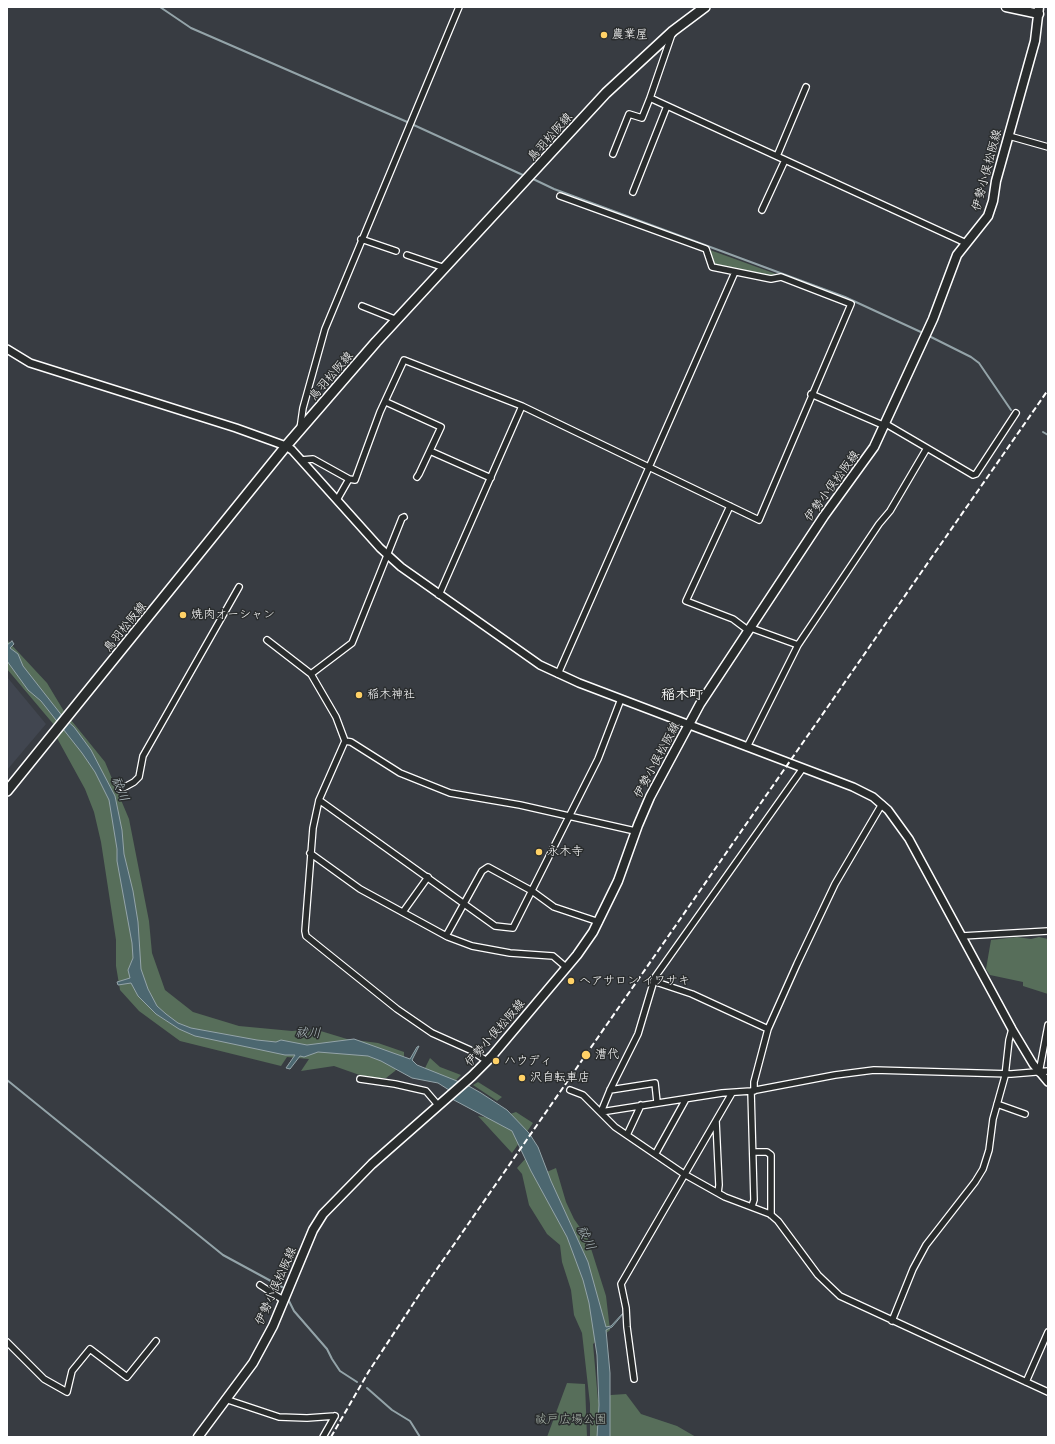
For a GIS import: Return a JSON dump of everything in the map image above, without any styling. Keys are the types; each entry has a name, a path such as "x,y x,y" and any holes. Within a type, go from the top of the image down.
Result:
{"main road":[{"name":"鳥羽松阪線","path":"7,792 286,446 397,320 606,93 673,31 705,7"},
{"path":"1006,7 1039,10"},
{"name":"伊勢小俣松阪線","path":"198,1437 225,1398 253,1363 273,1326 313,1230 323,1214 377,1159 472,1076 487,1061 587,943 618,881 635,831 657,783 689,724 720,670 745,633 750,629 824,516 867,458 886,425 933,319 953,264 966,243 980,228 990,212 996,180 1032,53 1039,10"}],"street":[{"path":"300,430 303,408 325,329 361,239 411,124 458,7"},
{"path":"612,154 629,114 642,118 673,31"},
{"path":"777,156 806,87"},
{"path":"650,98 966,243"},
{"path":"633,192 667,106"},
{"path":"1008,136 1048,147"},
{"path":"762,210 785,160"},
{"path":"301,460 313,459 350,479 355,480 374,427 404,360 522,406 759,520 790,450 811,394 851,304 781,277 771,279 712,267 706,249 560,196"},
{"path":"361,239 396,252"},
{"path":"407,255 445,268"},
{"path":"558,674 735,272"},
{"path":"362,306 397,320"},
{"path":"7,349 30,362 249,432 286,446 301,460 387,555 523,654 558,674 866,793 882,804 894,816 909,839 1012,1029 1039,1073 1048,1082"},
{"path":"811,394 886,425 970,474 976,474 1016,413"},
{"path":"386,402 441,427 417,477"},
{"path":"440,594 522,406"},
{"path":"747,748 798,645 879,524 890,511 927,448"},
{"path":"430,451 491,478"},
{"path":"337,500 350,479"},
{"path":"730,506 686,601 733,619 750,629 798,645"},
{"path":"311,674 352,643 402,518 404,517"},
{"path":"123,788 134,782 138,777 143,756 240,586"},
{"path":"267,640 311,674 336,717 345,741 319,800 310,853 306,936 396,1009 432,1032 470,1050 487,1061"},
{"path":"319,800 495,926 513,928 598,760 621,699"},
{"path":"345,741 351,742 400,772 450,793 520,805 635,831"},
{"path":"601,1112 610,1090 638,1034 653,981 803,768"},
{"path":"752,1206 752,1091 768,1029 835,884 882,804"},
{"path":"310,853 360,889 446,936 472,946 510,952 553,956 567,968"},
{"path":"446,936 485,867 488,867 532,891 554,907 598,922"},
{"path":"403,912 428,877"},
{"path":"962,936 1048,931"},
{"path":"653,981 698,997 768,1029"},
{"path":"1039,1073 1048,1025"},
{"path":"892,1321 913,1269 926,1245 975,1182 983,1169 988,1155 992,1119 1006,1073 1009,1040 1012,1029"},
{"path":"601,1112 658,1102 732,1092 752,1091 835,1074 874,1070 1011,1074 1039,1073 1048,1071"},
{"path":"360,1079 395,1084 426,1091 440,1104"},
{"path":"610,1090 655,1083 658,1102"},
{"path":"570,1090 583,1095 601,1112 605,1119 656,1153 684,1174 718,1193 771,1215 834,1292 892,1321 1048,1392"},
{"path":"634,1379 626,1308 621,1284 732,1092"},
{"path":"656,1153 686,1099"},
{"path":"997,1104 1025,1114"},
{"path":"627,1135 641,1105"},
{"path":"716,1121 719,1185 718,1193"},
{"path":"753,1152 767,1152 771,1156 771,1215"},
{"path":"260,1285 283,1300"},
{"path":"1026,1382 1048,1332"},
{"path":"7,1342 44,1379 66,1392 72,1371 90,1349 127,1377 156,1341"},
{"path":"225,1398 279,1417 307,1418 334,1416 323,1437"}],"shaded area":[{"path":"7,677 46,724 7,770"}],"green space":[{"path":"710,250 779,275 771,276 714,266"},
{"path":"7,640 47,683 65,713 55,726 7,669"},
{"path":"71,720 105,762 129,819 149,921 152,953 165,990 193,1012 239,1026 292,1031 314,1029 347,1039 378,1043 404,1052 404,1056 395,1071 386,1078 368,1078 334,1066 301,1071 309,1059 287,1057 281,1066 180,1041 139,1011 120,990 116,966 116,940 101,842 94,812 85,789 57,738"},
{"path":"1017,937 1031,939 1039,937 1048,939 1048,994 1023,986 1023,982 990,975 986,969 991,940"},
{"path":"430,1058 440,1067 461,1075 454,1082 424,1070"},
{"path":"478,1082 502,1097 497,1101 473,1085"},
{"path":"516,1112 533,1123 512,1153 478,1116 495,1119"},
{"path":"526,1158 535,1177 556,1168 566,1202 574,1219 588,1239 606,1296 610,1330 593,1344 598,1400 611,1395 626,1394 641,1414 677,1426 696,1437 590,1437 590,1404 582,1333 574,1315 571,1290 562,1262 560,1245 547,1234 529,1205 522,1174 517,1168"},
{"name":"祓戸広場公園","path":"567,1383 585,1384 587,1437 547,1437"}],"water":[{"path":"12,641 14,644 10,648 18,654 23,666 63,717 74,727 91,750 115,796 122,830 124,854 133,891 138,922 141,969 148,989 157,1006 178,1023 191,1028 257,1040 276,1042 281,1040 307,1045 354,1039 410,1059 419,1046 412,1060 417,1065 467,1085 481,1093 507,1110 529,1133 538,1147 551,1181 588,1262 606,1327 611,1326 623,1313 612,1327 606,1330 610,1373 610,1437 597,1437 599,1405 597,1355 589,1303 583,1280 567,1237 531,1171 512,1131 452,1099 449,1090 438,1083 412,1078 381,1061 368,1056 318,1052 304,1057 300,1056 290,1069 286,1068 295,1055 285,1055 195,1036 179,1029 156,1014 138,996 131,983 118,985 117,982 130,978 128,970 133,958 132,943 117,861 117,849 109,800 95,772 82,753 41,701 28,690 7,661 7,645"}],"waterway":[{"path":"160,7 191,28 405,121 525,176"},
{"path":"531,178 554,189 845,297 923,333"},
{"path":"929,336 971,357 979,363 1011,410"},
{"path":"1043,432 1048,435"},
{"path":"7,1080 223,1255 282,1287"},
{"path":"288,1299 294,1311 327,1349 340,1371 357,1382"},
{"path":"367,1388 392,1410 410,1421 420,1437"}],"railway":[{"path":"331,1437 369,1371 423,1289 1048,390"}],"place":[{"name":"農業屋","path":"604,35"},
{"name":"焼肉オーシャン","path":"183,615"},
{"name":"稲木神社","path":"359,695"},
{"name":"永木寺","path":"539,852"},
{"name":"ヘアサロン イワサキ","path":"571,981"},
{"name":"漕代","path":"586,1055"},
{"name":"ハウディ","path":"496,1061"},
{"name":"沢自転車店","path":"522,1078"}],"district":[{"name":"稲木町","path":"682,695"}],"water label":[{"name":"祓川","path":"120,789"},
{"name":"祓川","path":"308,1033"},
{"name":"祓川","path":"586,1238"}]}
